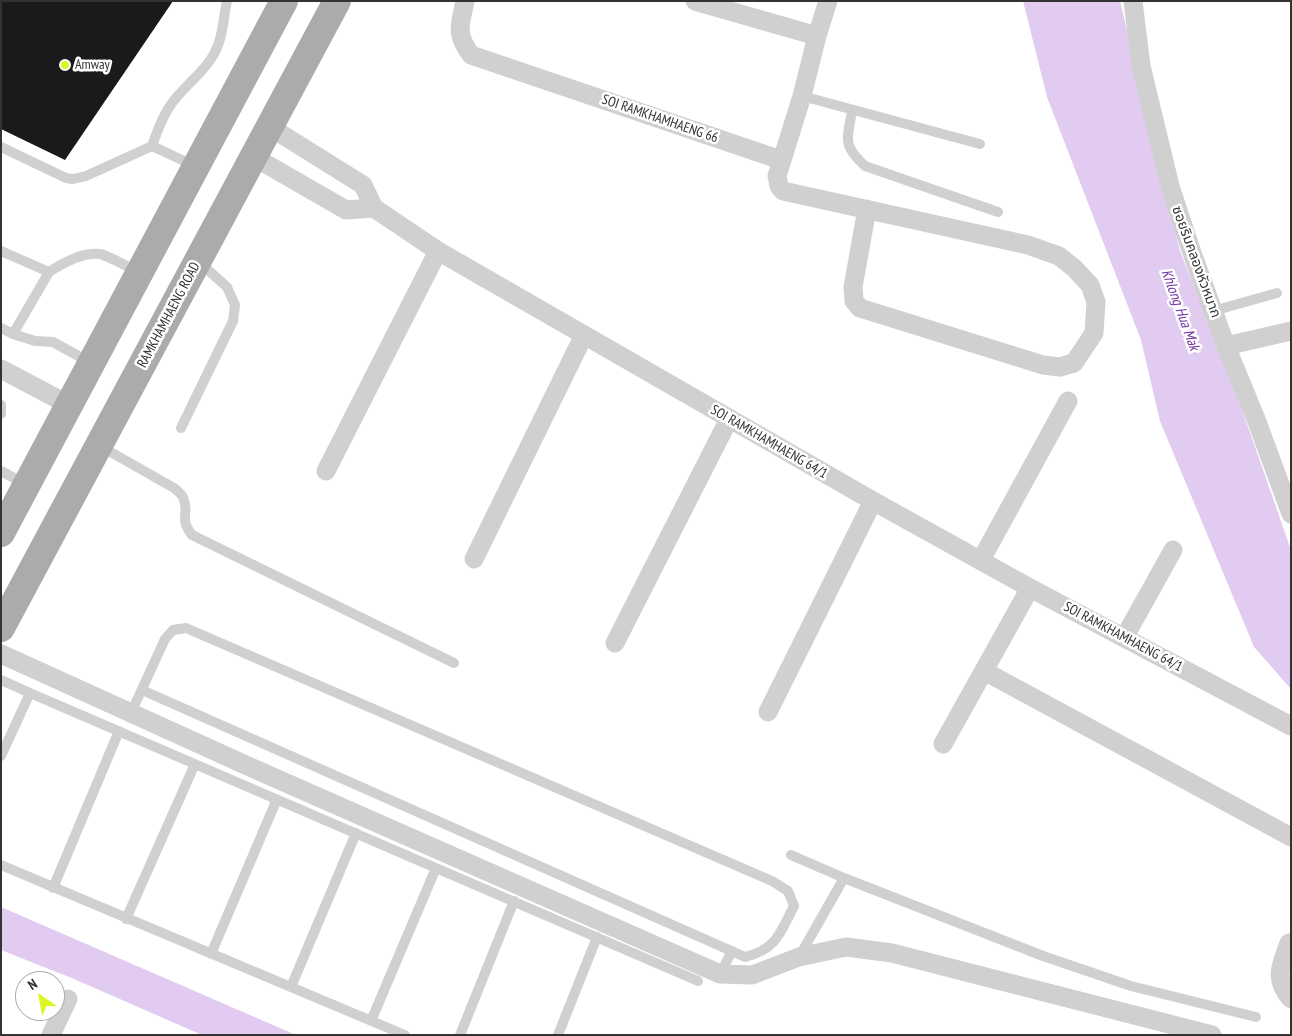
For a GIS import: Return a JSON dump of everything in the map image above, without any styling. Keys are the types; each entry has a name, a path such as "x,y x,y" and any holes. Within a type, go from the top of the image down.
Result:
{"main road":[{"path":"1,533 284,1"},
{"name":"RAMKHAMHAENG ROAD","path":"1,628 337,1"}],"street":[{"name":"SOI RAMKHAMHAENG 66","path":"465,1 459,31 462,43 472,55 781,160"},
{"path":"695,1 817,36"},
{"path":"828,1 802,96 777,176 779,186 783,191 867,209 1028,245 1059,256 1090,285 1096,302 1094,333 1074,363 1060,367 1043,365 860,308 854,301 853,287 867,209"},
{"name":"ซอยริมคลองหัวหมาก","path":"1133,1 1141,66 1170,186 1192,254 1226,346 1286,487 1291,514"},
{"path":"254,157 346,210 374,208 363,185 270,127"},
{"name":"SOI RAMKHAMHAENG 64/1","path":"374,208 438,251 872,502 1291,726"},
{"path":"326,471 438,251"},
{"path":"1226,346 1291,331"},
{"path":"474,558 584,335"},
{"path":"1,369 69,405"},
{"path":"981,560 1068,401"},
{"path":"615,643 729,419"},
{"path":"768,712 872,502"},
{"path":"1124,638 1173,550"},
{"path":"943,744 1030,588"},
{"path":"1,654 720,974 752,975 799,957 846,947 892,953 1143,1026 1212,1035"},
{"path":"984,671 1291,837"},
{"path":"1290,943 1280,968 1279,980 1291,999"},
{"path":"51,1035 68,999"}],"lane":[{"path":"1,147 66,178 73,179 86,176 152,146 162,118 175,99 198,75 215,53 223,30 227,1"},
{"path":"802,96 980,144"},
{"path":"852,110 847,144 854,155 865,166 998,212"},
{"path":"152,146 196,166"},
{"path":"1,251 49,272"},
{"path":"13,334 49,272 64,263 85,255 101,254 140,273"},
{"path":"181,428 233,321 235,305 227,287 198,261"},
{"path":"1213,310 1277,293"},
{"path":"1,328 35,341 53,342 92,363"},
{"path":"1,405 1,414"},
{"path":"100,446 174,488 181,494 185,501 184,516 186,527 192,535 454,664"},
{"path":"1,471 27,485"},
{"path":"131,713 165,640 173,630 186,628 772,881 788,891 794,906 774,942 759,954 745,957 142,690"},
{"path":"1,680 698,981"},
{"path":"1,756 30,693"},
{"path":"53,888 119,732"},
{"path":"126,919 195,764"},
{"path":"211,954 277,799"},
{"path":"291,988 356,833"},
{"path":"791,855 844,878 1043,956 1131,986 1256,1017"},
{"path":"1,865 405,1035"},
{"path":"371,1021 436,868"},
{"path":"799,957 844,878"},
{"path":"460,1035 514,902"},
{"path":"558,1035 597,937"},
{"path":"720,974 732,951"}],"water":[{"name":"Khlong Hua Mak","path":"1023,1 1120,1 1180,251 1230,375 1291,550 1291,689 1254,647 1160,421 1141,340 1047,97"},
{"path":"1,907 296,1035 202,1035 65,975 65,971 54,971 1,950"}],"building":[{"name":"Amway","path":"1,1 173,1 65,160 1,129"}],"place":[{"name":"Amway","path":"65,65"}]}
